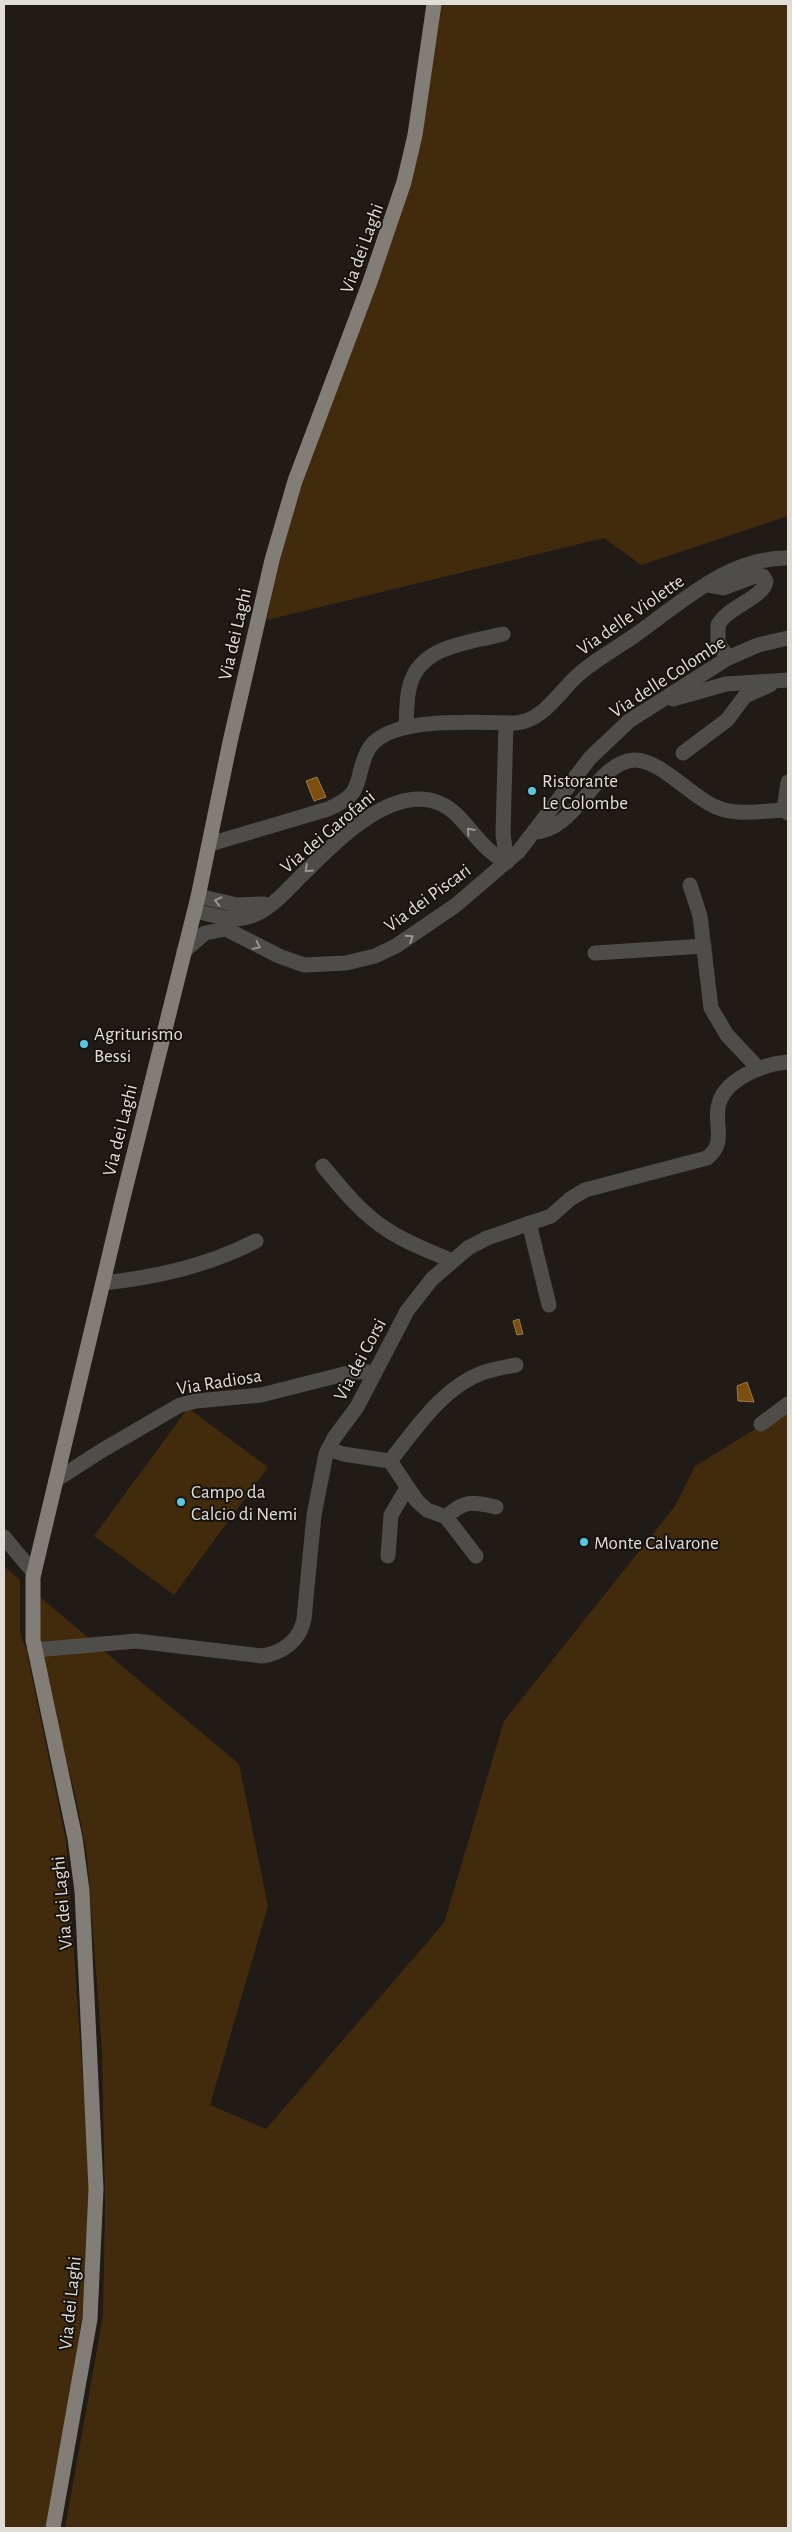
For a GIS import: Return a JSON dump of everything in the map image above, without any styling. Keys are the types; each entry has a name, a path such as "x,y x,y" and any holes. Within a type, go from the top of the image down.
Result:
{"main road":[{"name":"Via dei Laghi","path":"54,2528 90,2319 96,2233 96,2183 81,1878 71,1814 35,1650 32,1616 34,1573 195,908 230,742 284,516 388,233 406,177 415,135 434,4"}],"street":[{"name":"Via delle Violette","path":"210,844 328,809 344,801 356,788 366,755 372,743 387,733 406,727 433,724 525,721 540,713 591,664 707,585 733,569 750,562 788,558"},
{"path":"707,585 723,588 758,575 763,576 766,581 762,591 736,607 720,620 717,638 728,658"},
{"path":"406,727 410,685 417,669 426,658 439,651 503,634"},
{"name":"Via delle Colombe","path":"507,862 522,848 597,750 629,721 728,658 758,645 788,638"},
{"path":"650,706 726,684 786,680"},
{"path":"683,753 722,724 752,692 786,680"},
{"path":"726,684 739,704"},
{"path":"506,723 503,834 507,862"},
{"path":"534,832 544,831 556,825 608,773 622,764 633,760 644,762 663,771 701,799 720,809 739,812 786,812 785,788 788,782"},
{"name":"Via dei Garofani","path":"195,908 230,918 245,918 264,910 348,834 384,807 399,801 426,800 444,805 458,817 488,852 507,862"},
{"name":"Via dei Piscari","path":"195,908 226,930 297,963 314,965 354,961 389,950 415,934 456,905 507,862"},
{"path":"690,885 700,916 709,999 714,1018 735,1045 759,1069"},
{"path":"184,951 205,933 226,930"},
{"path":"595,953 704,946"},
{"name":"Via dei Corsi","path":"35,1650 136,1642 262,1656 285,1648 299,1633 304,1619 314,1515 328,1449 354,1412 393,1335 413,1303 432,1279 474,1244 529,1222 555,1214 573,1196 585,1190 692,1164 707,1158 716,1148 720,1138 717,1111 721,1098 731,1086 759,1069 788,1062"},
{"path":"323,1166 353,1201 376,1222 401,1238 452,1261"},
{"path":"529,1222 549,1305"},
{"path":"103,1283 201,1265 226,1256 256,1241"},
{"path":"390,1461 438,1405 460,1385 481,1373 516,1365"},
{"name":"Via Radiosa","path":"56,1480 158,1416 180,1405 196,1401 261,1395 343,1373 375,1372"},
{"path":"761,1424 788,1404"},
{"path":"328,1449 343,1454 390,1461 407,1488 424,1508 446,1517 476,1556"},
{"path":"388,1556 391,1515 407,1488"},
{"path":"446,1517 458,1506 466,1503 496,1506"},
{"path":"4,1537 34,1573"}],"shaded area":[{"path":"438,4 788,4 788,516 641,565 604,538 267,620 275,574 290,513 391,243"},
{"path":"317,777 326,797 314,801 306,781"},
{"path":"519,1319 523,1334 517,1335 513,1321"},
{"path":"747,1382 754,1402 738,1401 737,1386"},
{"name":"Campo da Calcio di Nemi","path":"188,1408 268,1467 174,1595 94,1536"},
{"path":"788,1409 788,2528 65,2528 103,2316 105,2204 102,2051 87,1856 76,1798 45,1679 39,1633 41,1598 239,1764 268,1906 210,2105 266,2129 444,1923 504,1721 675,1506 695,1466"},
{"path":"4,1566 20,1580 20,1634 26,1648 66,1841 89,2167 88,2258 78,2349 47,2528 4,2528"}],"place":[{"name":"Ristorante Le Colombe","path":"532,791"},
{"name":"Agriturismo Bessi","path":"84,1044"},
{"name":"Campo da Calcio di Nemi","path":"181,1502"},
{"name":"Monte Calvarone","path":"584,1542"}]}
